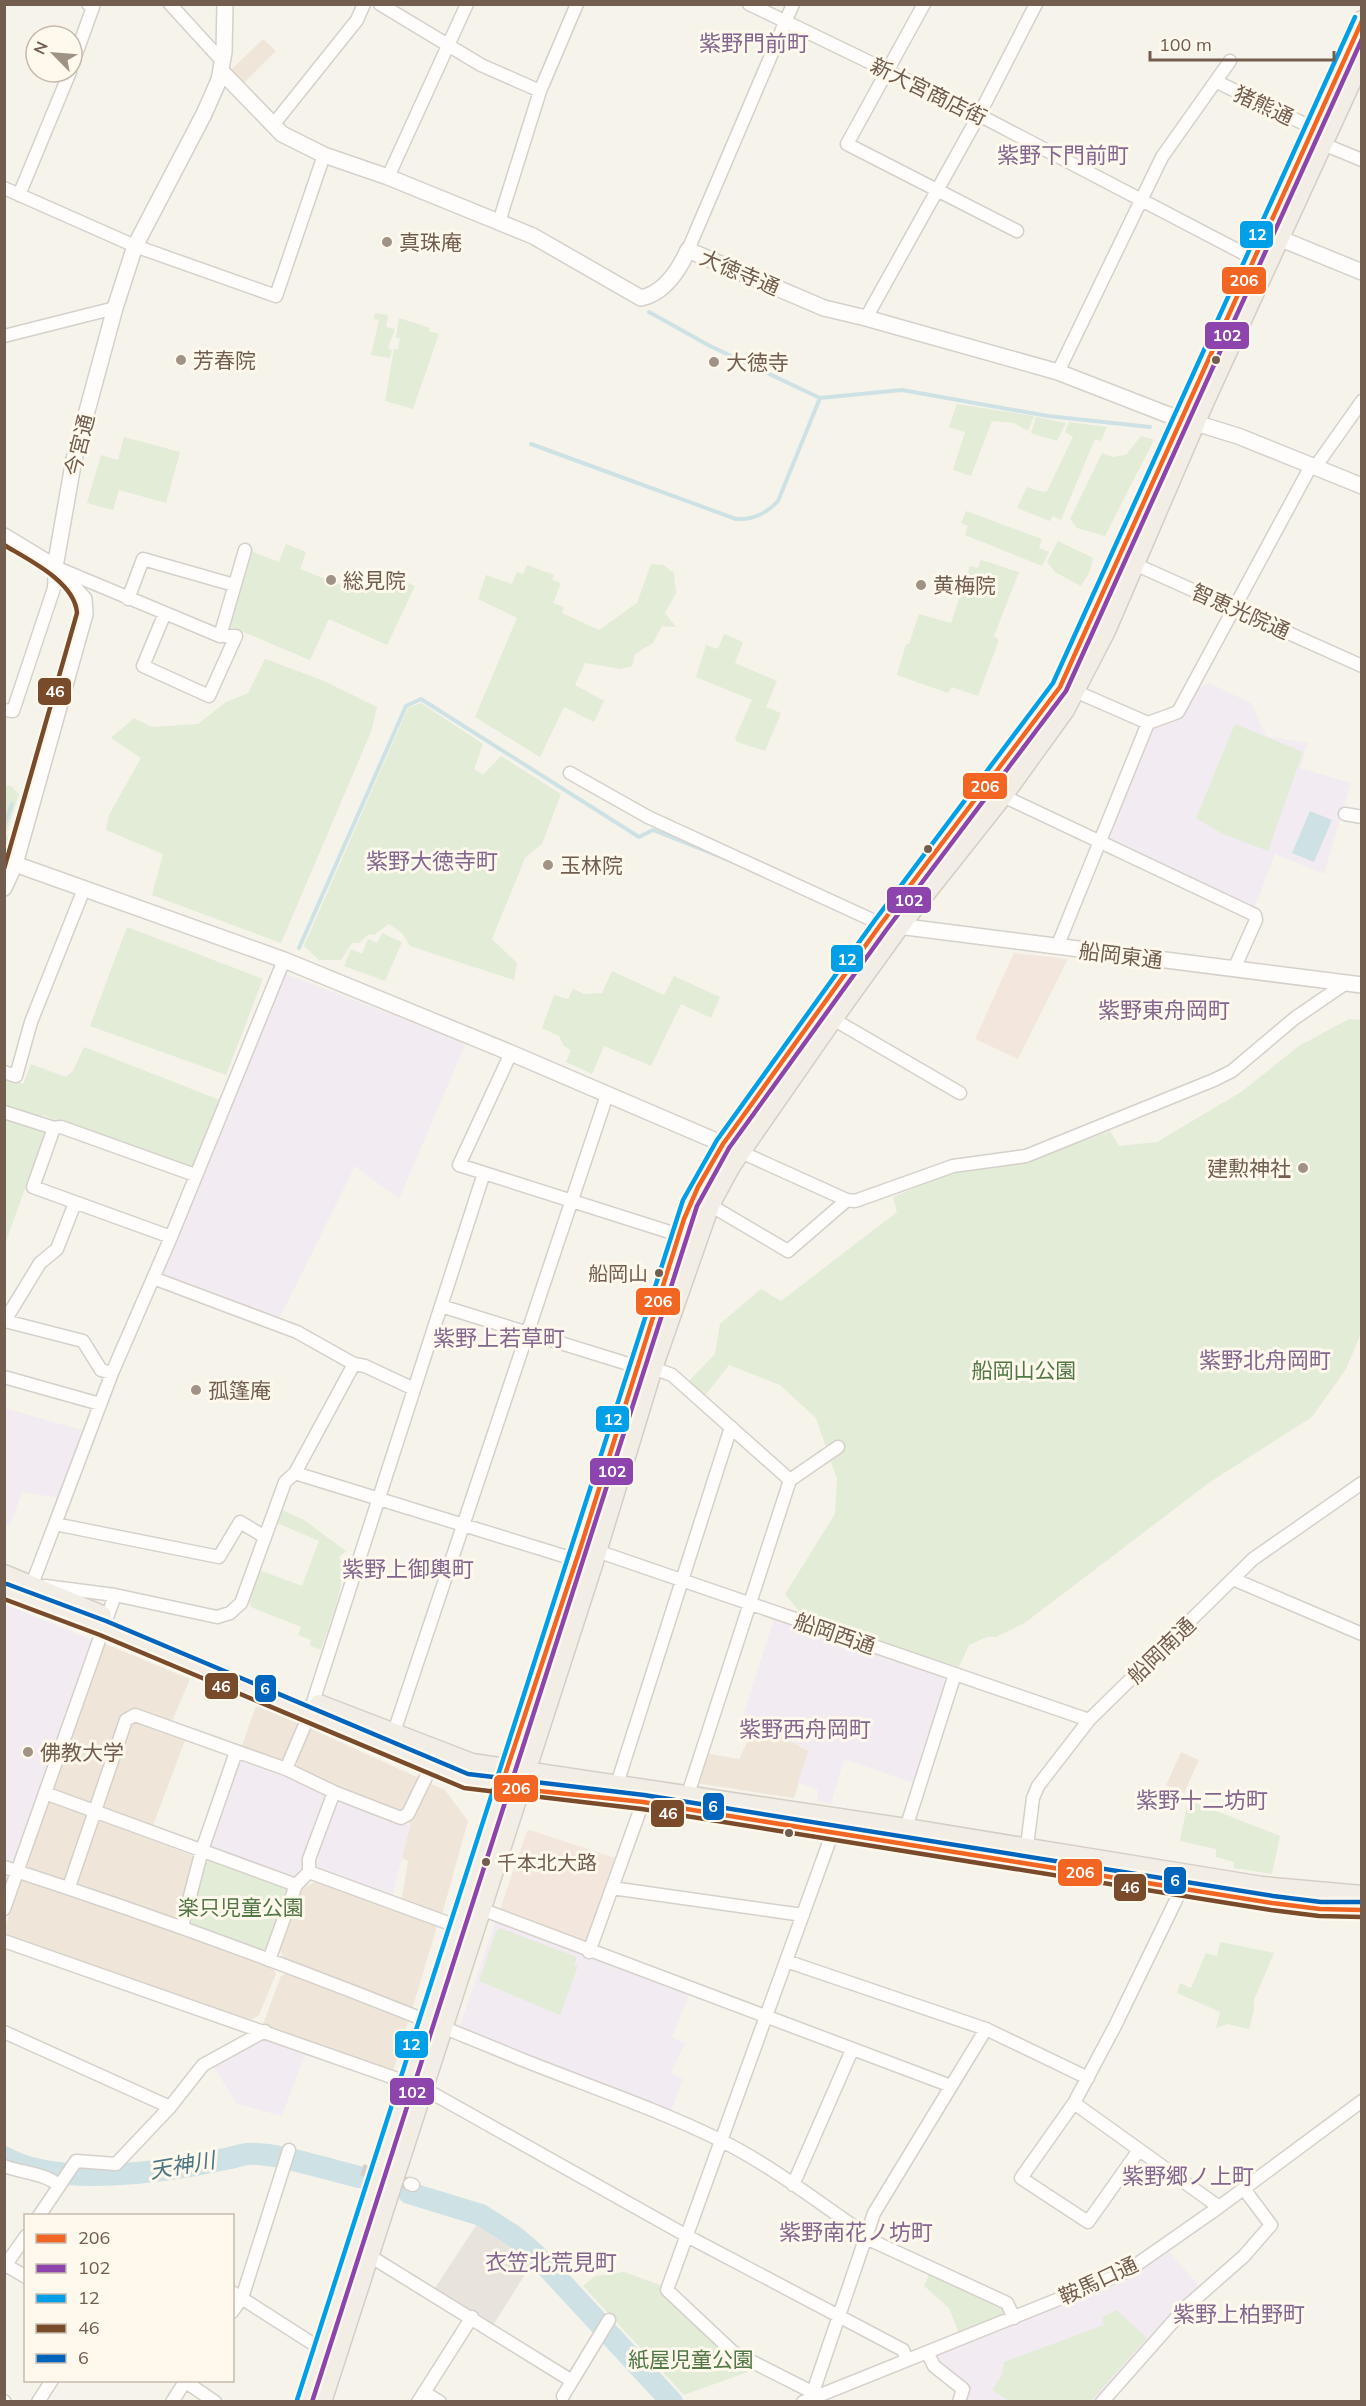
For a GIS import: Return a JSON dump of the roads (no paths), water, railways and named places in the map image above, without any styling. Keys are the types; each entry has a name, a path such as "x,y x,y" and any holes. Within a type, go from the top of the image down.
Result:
{"main road":[{"path":"434,2023 481,1909 526,1772 587,1555 646,1368 679,1235 698,1186 723,1144 891,925 1003,796 1077,692 1127,561 1272,235 1311,127 1362,20"},
{"path":"1272,235 1323,144 1362,59"},
{"path":"646,1368 710,1205 740,1152 833,1019 891,925 953,832 1060,687 1127,561"},
{"path":"322,2402 361,2252 434,2023 459,1927 504,1778 587,1555"},
{"path":"4,1574 29,1592 311,1707 472,1763 504,1778 520,1789 831,1825 1181,1881 1320,1909 1362,1910"},
{"path":"4,1591 29,1592"},
{"path":"311,1707 431,1767 466,1781 504,1778 526,1772 617,1784 688,1794 831,1825 906,1828 1025,1855"},
{"path":"1181,1881 1362,1895"},
{"path":"304,2402 321,2349 361,2252"}],"street":[{"path":"84,32 93,7 88,4"},
{"name":"大徳寺通","path":"170,4 282,134 324,155 388,177 533,236 641,298 649,296 679,271 688,250 824,308 1058,372 1314,465 1362,486"},
{"name":"今宮通","path":"56,567 74,459 114,308 135,246 204,114 222,67 225,4"},
{"path":"273,125 357,20 364,4"},
{"path":"380,4 481,65 540,91"},
{"path":"388,177 467,4"},
{"path":"499,222 540,91 577,4"},
{"name":"新大宮商店街","path":"749,4 979,115 1260,262"},
{"path":"688,250 793,4"},
{"path":"924,4 847,144 1017,231"},
{"path":"866,318 938,191 1036,4"},
{"path":"1058,372 1162,157 1185,121 1217,82 1230,61"},
{"name":"猪熊通","path":"1217,82 1311,127"},
{"path":"19,195 65,84"},
{"path":"1323,144 1362,160"},
{"path":"4,188 135,246 276,296 324,155"},
{"path":"1272,235 1362,272"},
{"path":"4,336 114,308"},
{"path":"1077,692 1148,723 1178,712 1314,465 1362,401"},
{"path":"4,536 56,567 128,599 165,613 220,636 236,636 209,696 143,666 165,613"},
{"path":"220,636 245,550"},
{"path":"128,599 142,559 234,585"},
{"name":"智恵光院通","path":"1127,561 1362,666"},
{"path":"4,710 13,711 54,588 56,567"},
{"path":"4,888 15,864 85,614 84,599 56,567"},
{"path":"1057,947 1148,723"},
{"path":"570,773 648,817 891,925"},
{"path":"1003,796 1255,915 1256,921 1234,969"},
{"path":"1345,814 1362,817"},
{"path":"15,864 284,960 511,1053 847,1200 855,1201 953,1166 1026,1156 1214,1080 1232,1071 1295,1018 1354,984"},
{"path":"4,1072 16,1076 32,1022 84,889"},
{"name":"船岡東通","path":"891,925 1354,984"},
{"path":"284,960 171,1237 112,1373 29,1592 115,1595 217,1617 230,1613 241,1603 285,1482 295,1473 354,1364"},
{"path":"833,1019 960,1093"},
{"path":"511,1053 459,1165 679,1235"},
{"path":"393,1735 607,1095"},
{"path":"4,1112 54,1128 61,1127 195,1175"},
{"path":"54,1128 33,1187 171,1237"},
{"path":"286,1769 311,1707 484,1173"},
{"path":"710,1205 788,1251 847,1200"},
{"path":"75,1203 57,1249 40,1263 5,1322 83,1341 101,1370 112,1373"},
{"path":"153,1278 297,1332 354,1364 365,1366 414,1389"},
{"path":"441,1306 672,1375 790,1480"},
{"path":"4,1377 100,1404"},
{"path":"617,1784 731,1427"},
{"path":"688,1794 790,1480 838,1447"},
{"name":"船岡西通","path":"295,1473 463,1526 682,1580 1089,1720"},
{"name":"船岡南通","path":"1025,1855 1033,1798 1038,1786 1089,1720 1253,1559 1362,1483"},
{"path":"55,1524 219,1557 240,1522 265,1537"},
{"path":"1233,1579 1362,1634"},
{"path":"4,1909 115,1595"},
{"path":"906,1828 955,1674"},
{"path":"69,1887 126,1720 135,1715 286,1769 334,1792 405,1818 431,1767"},
{"path":"182,1927 202,1850 236,1752"},
{"path":"269,1960 296,1885 309,1872 309,1859 334,1792"},
{"path":"45,1793 296,1885"},
{"path":"589,1952 643,1802"},
{"path":"831,1825 803,1915 667,2290 733,2352 809,2397 839,2318 874,2212 986,2029"},
{"path":"4,1867 69,1887 182,1927 434,2023 721,2141 793,2185 866,2237 1007,2303 1014,2318"},
{"path":"309,1872 459,1927"},
{"path":"1139,2150 1088,2222 1022,2178 1074,2103 1088,2078 1143,1971 1181,1881"},
{"path":"612,1888 803,1915"},
{"path":"481,1909 589,1952 951,2086"},
{"path":"4,1941 415,2084 687,2236 903,2350 906,2358"},
{"path":"786,1961 986,2029 1088,2078"},
{"path":"40,2214 76,2162 116,2164 170,2107 203,2065 265,2031"},
{"path":"4,2032 170,2107"},
{"path":"793,2185 852,2050"},
{"name":"鞍馬口通","path":"809,2397 1126,2272 1220,2207 1362,2101"},
{"path":"1074,2103 1220,2207"},
{"path":"286,2157 237,2295 321,2349"},
{"path":"4,2166 21,2173 62,2181"},
{"path":"1102,2402 1185,2308 1244,2256 1271,2225 1244,2189"},
{"path":"24,2239 5,2265 24,2276"},
{"path":"361,2252 472,2317 572,2381"},
{"path":"440,2402 421,2397 472,2317"},
{"path":"563,2396 606,2326"},
{"path":"927,2352 934,2366 963,2389 959,2402"},
{"path":"38,2402 51,2382"},
{"path":"172,2402 184,2382"},
{"path":"186,2382 215,2402"}],"waterway":[{"path":"649,312 710,346 820,398 902,390 1048,416 1150,427"},
{"path":"531,444 736,519 748,518 764,512 778,501 820,398"},
{"path":"299,948 406,706 421,699 639,837 653,830 726,859"},
{"path":"4,825 12,804"},
{"name":"天神川","path":"4,2157 26,2167 82,2175 173,2169 244,2154 258,2154 286,2158 359,2177"},
{"name":"天神川","path":"409,2193 481,2215 514,2236 535,2254 672,2402"}],"tunnel":[{"path":"362,2170 410,2184"}],"place":[{"name":"真珠庵","path":"387,242"},
{"name":"芳春院","path":"181,360"},
{"name":"大徳寺","path":"714,362"},
{"name":"総見院","path":"331,580"},
{"name":"黄梅院","path":"921,585"},
{"name":"玉林院","path":"548,865"},
{"name":"建勲神社","path":"1303,1168"},
{"name":"船岡山","path":"659,1273"},
{"name":"孤篷庵","path":"196,1390"},
{"name":"佛教大学","path":"28,1752"},
{"name":"千本北大路","path":"486,1862"}],"district":[{"name":"紫野門前町","path":"754,43"},
{"name":"紫野下門前町","path":"1063,155"},
{"name":"紫野大徳寺町","path":"432,861"},
{"name":"紫野東舟岡町","path":"1164,1010"},
{"name":"紫野上若草町","path":"499,1338"},
{"name":"紫野北舟岡町","path":"1265,1360"},
{"name":"紫野上御輿町","path":"408,1569"},
{"name":"紫野西舟岡町","path":"805,1729"},
{"name":"紫野十二坊町","path":"1202,1800"},
{"name":"紫野郷ノ上町","path":"1188,2176"},
{"name":"紫野南花ノ坊町","path":"856,2232"},
{"name":"衣笠北荒見町","path":"551,2262"},
{"name":"紫野上柏野町","path":"1239,2314"}],"park label":[{"name":"船岡山公園","path":"1024,1370"},
{"name":"楽只児童公園","path":"241,1907"},
{"name":"紙屋児童公園","path":"691,2359"}]}
